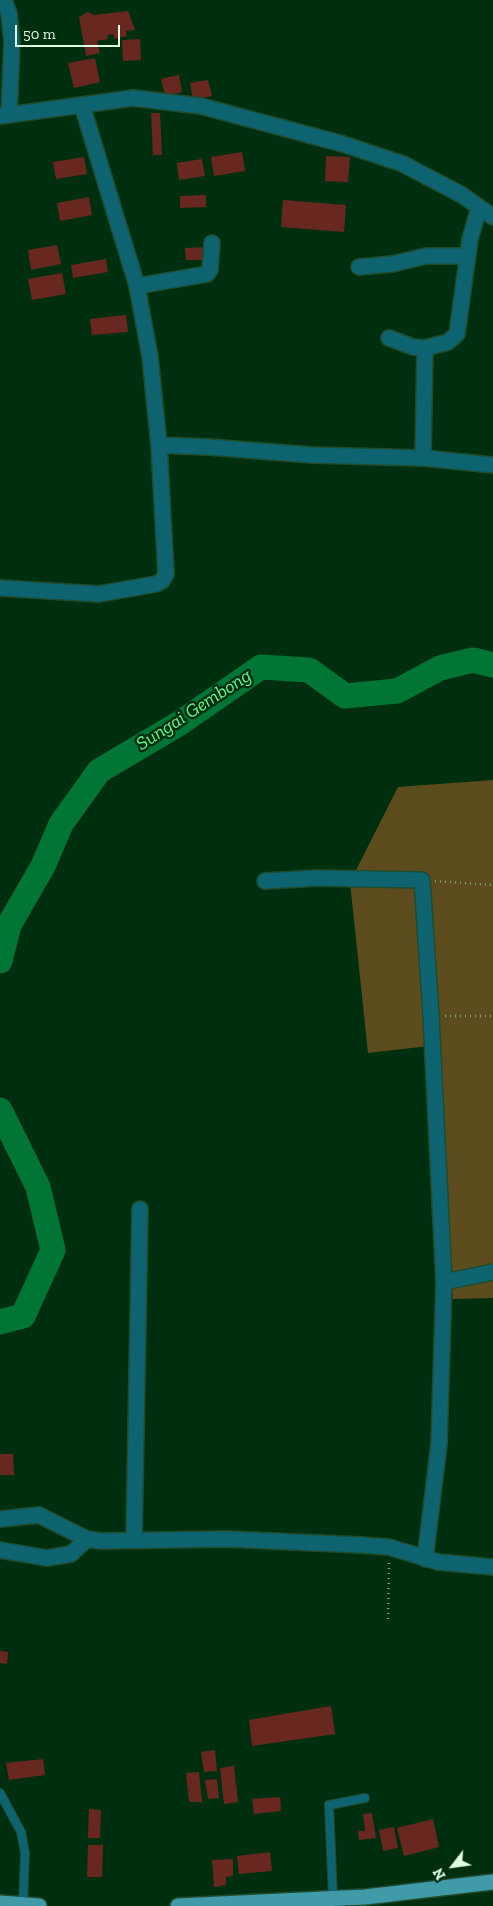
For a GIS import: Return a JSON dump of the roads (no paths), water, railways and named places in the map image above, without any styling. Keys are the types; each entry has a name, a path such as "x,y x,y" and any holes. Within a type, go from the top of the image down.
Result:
{"main road":[{"path":"178,1906 261,1904 493,1882"},
{"path":"0,1903 40,1906"}],"street":[{"path":"4,0 9,14 12,42 4,115 133,98 201,106 343,144 403,164 462,195 493,217"},
{"path":"0,588 100,594 162,582 166,574 159,445 150,357 137,286 82,105"},
{"path":"390,338 413,347 426,348 448,342 457,334 470,239 479,208"},
{"path":"137,286 207,274 210,270 212,243"},
{"path":"359,268 392,264 426,256 468,256"},
{"path":"423,458 426,348"},
{"path":"159,445 208,446 312,455 423,458 493,465"},
{"path":"265,881 317,878 422,880 431,1016 444,1282 438,1460 425,1559"},
{"path":"134,1540 140,1209"},
{"path":"444,1282 493,1272"},
{"path":"0,1519 39,1515 87,1538 101,1541 226,1539 389,1547 425,1559 493,1567"},
{"path":"0,1550 47,1558 71,1554 87,1538"}],"lane":[{"path":"0,1793 20,1832 25,1853 23,1905"},
{"path":"333,1898 329,1805 365,1798"}],"waterway":[{"name":"Sungai Gembong","path":"0,961 9,925 43,866 61,824 99,771 180,723 261,667 309,670 345,696 397,691 440,668 473,660 493,665"},
{"name":"Sungai Gembong","path":"0,1110 38,1187 53,1250 23,1316 0,1322"}]}
